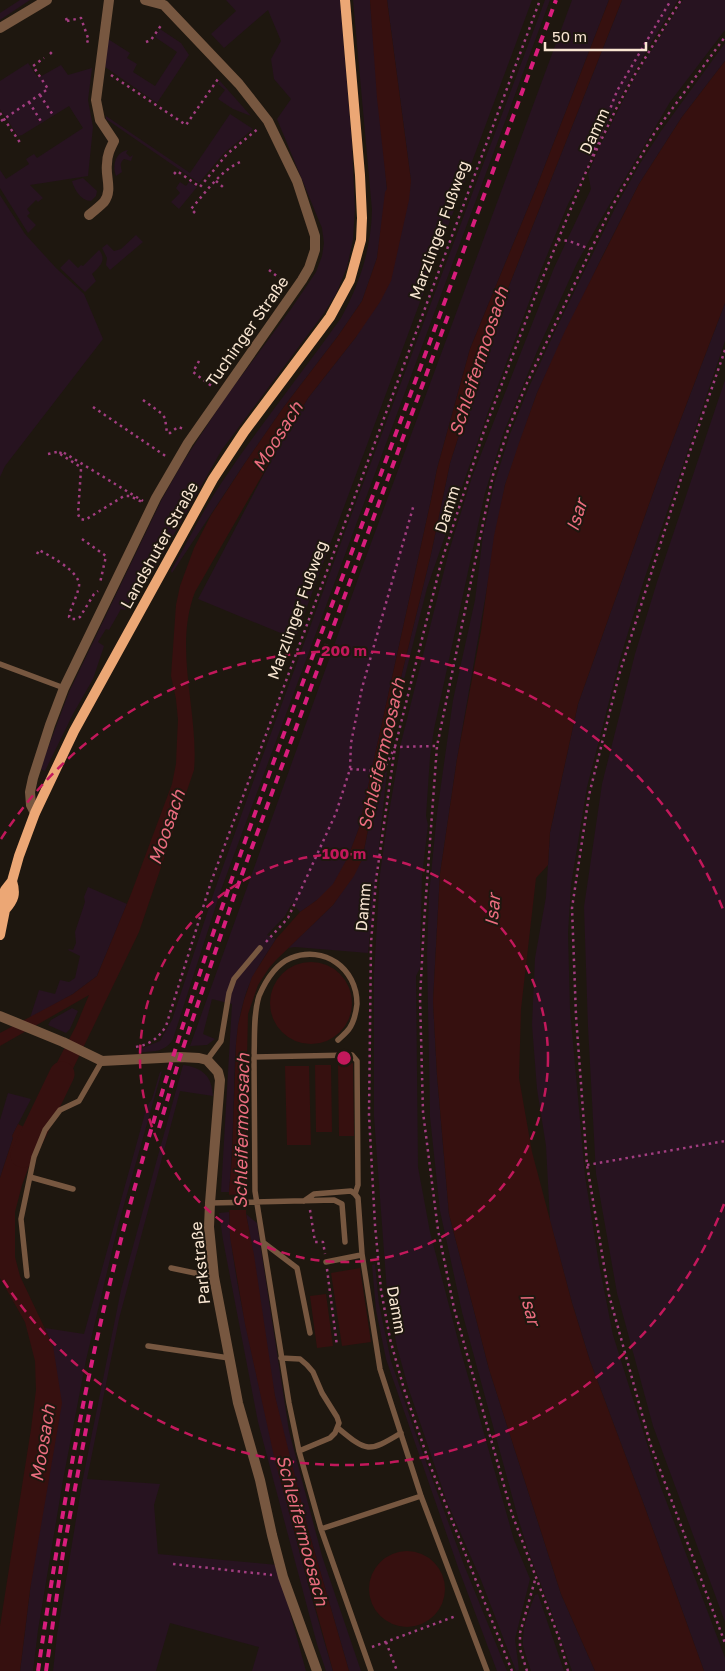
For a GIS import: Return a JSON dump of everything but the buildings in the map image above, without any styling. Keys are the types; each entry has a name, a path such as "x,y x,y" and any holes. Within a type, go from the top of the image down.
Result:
{"main road":[{"name":"Landshuter Straße","path":"0,935 5,910 13,902 15,892 12,881 19,856 35,813 74,732 195,508 244,432 341,300 350,280 361,240 362,218 346,0"}],"street":[{"path":"0,28 47,0"},
{"path":"90,215 107,197 109,187 106,165 114,141 100,120 96,100 109,0"},
{"name":"Tuchinger Straße","path":"35,813 30,799 32,778 50,725 64,688 128,554 166,481 211,409 302,280 309,268 315,250 315,236 307,207 297,181 263,113 164,3 145,0"},
{"path":"0,1016 63,1042 102,1062 180,1057 207,1060"},
{"name":"Parkstraße","path":"207,1060 218,1072 220,1080 209,1227 214,1277 238,1403 260,1480 283,1577 317,1671"}],"lane":[{"path":"0,664 64,688"},
{"path":"207,1060 219,1047 221,1041 229,993 234,979 260,948"},
{"path":"338,1040 350,1028 356,1013 357,992 351,977 340,965 325,957 306,954 290,959 277,968 260,995 256,1011 254,1057 255,1191 281,1358 299,1450 321,1529 371,1671"},
{"path":"254,1057 352,1055 356,1058 358,1185 355,1194"},
{"path":"27,1276 21,1219 34,1157 45,1130 60,1110 80,1101 102,1062"},
{"path":"30,1177 73,1189"},
{"path":"307,1201 314,1194 351,1192 358,1198 362,1254 379,1362 421,1496 487,1671"},
{"path":"210,1203 334,1200 342,1204 345,1242"},
{"path":"264,1244 297,1268 310,1332"},
{"path":"326,1262 362,1254"},
{"path":"171,1268 214,1277"},
{"path":"148,1346 229,1358"},
{"path":"281,1358 300,1359 313,1372 322,1393 337,1417 338,1428 330,1438 299,1450"},
{"path":"338,1428 366,1448 374,1448 401,1433"},
{"path":"321,1529 421,1496"}],"path":[{"name":"Marzlinger Fußweg","path":"132,1047 148,1044 160,1036 166,1026 211,882 540,0"},
{"path":"585,174 616,91 671,0"},
{"name":"Damm","path":"512,1671 418,1432 390,1339 381,1290 375,1225 369,1115 371,943 376,880 395,746 447,544 484,431 536,294 585,174 634,76 681,0"},
{"path":"67,21 81,18 89,41 86,42"},
{"path":"146,42 151,40 162,24"},
{"path":"568,1671 559,1638 512,1514 454,1308 438,1230 432,1189 423,1112 420,998 437,746 493,475 526,385 610,210 655,132 725,37"},
{"path":"2,120 48,90 33,66 44,58"},
{"path":"99,67 185,124"},
{"path":"183,128 225,69"},
{"path":"138,98 141,94"},
{"path":"40,95 54,115"},
{"path":"29,102 42,123"},
{"path":"0,113 2,120 20,144"},
{"path":"166,116 171,113"},
{"path":"174,174 177,171 200,187 227,154 262,126"},
{"path":"195,213 191,209 230,167 240,162"},
{"path":"216,181 223,187"},
{"path":"558,240 569,240 590,249"},
{"path":"268,270 283,281"},
{"path":"725,350 684,469 625,657 589,795 572,908 576,1016 587,1165 609,1295 650,1443 725,1642"},
{"path":"199,361 193,372 214,388"},
{"path":"143,400 165,418 167,433 178,427 182,428"},
{"path":"93,408 164,455"},
{"path":"60,454 61,451 143,500 142,502"},
{"path":"48,454 57,452 81,469 78,514 80,519 85,520 124,496 130,496 145,504"},
{"path":"260,948 288,918 336,813 350,769 351,743 362,688 414,504"},
{"path":"82,540 106,556 100,583 105,586"},
{"path":"36,554 39,550 75,575 79,587 71,608 69,617 71,619 77,619 97,591 101,593"},
{"path":"350,769 383,771 395,746 437,746"},
{"path":"587,1165 725,1141"},
{"path":"307,1201 314,1242 324,1242 325,1253"},
{"path":"326,1262 337,1346"},
{"path":"173,1564 283,1577"},
{"path":"527,1671 520,1649 520,1633 536,1578"},
{"path":"379,1645 453,1618"},
{"path":"386,1642 397,1671"}],"shaded area":[{"path":"20,0 30,0 0,20 0,13"},
{"path":"226,0 340,0 352,144 355,209 353,240 347,267 336,294 324,313 221,451 150,577 144,574 125,610 121,609 109,630 106,629 98,642 104,646 93,679 73,714 45,771 40,769 69,692 162,499 183,462 225,398 316,272 322,256 324,243 322,228 277,119 291,99 274,79 271,59 281,41 268,10 224,48 211,34 236,11"},
{"path":"353,0 370,0 387,189 377,258 362,301 283,408 172,573 171,571 208,504 251,440 341,318 359,279 367,252 372,210"},
{"path":"387,0 532,0 295,639 198,599 275,453 308,398 356,337 411,181"},
{"path":"545,0 550,0 221,890 173,1039 163,1049 138,1052 138,1050 160,1041 172,1020 215,889 252,785"},
{"path":"572,0 609,0 537,186 470,349 437,469 359,828 351,850 345,865 333,885 322,896 300,912 292,903 285,916 267,935 276,939 258,968 247,992 241,1011 236,1046 229,1192 221,1192 232,1004 212,999 203,1034 215,1039 207,1045 190,1046 364,562"},
{"path":"622,0 678,0 649,46 614,109 568,204 541,270 488,412 427,588 390,736 385,743 431,554 450,463 497,316"},
{"path":"683,0 725,0 725,30 670,102 601,219 577,263 538,349 503,434 485,493 434,729 430,757 426,816 428,825 422,876 420,968 416,976 418,1167 430,1232 460,1348 514,1540 530,1579 515,1639 519,1670 516,1671 481,1580 447,1502 408,1387 397,1347 387,1292 374,1117 374,973 380,874 401,743 449,551 472,477 554,268 591,189 588,174 599,148 635,77"},
{"path":"160,29 181,43 189,55 157,103 105,67 108,39 130,53 127,58 137,64 133,72 155,86 177,52 155,37"},
{"path":"725,43 725,61 682,117 639,184 602,257 537,393 505,485 457,759 440,874 433,1001 437,1075 449,1214 489,1369 561,1594 595,1671 572,1671 518,1518 462,1312 440,1211 430,1117 427,954 429,895 437,813 453,700 475,600 483,535 495,481 510,434 529,387 615,208 661,131"},
{"path":"28,63 38,78 61,65 68,75 92,68 88,100 93,127 88,176 30,185 43,198 38,202 36,200 27,209 30,213 27,216 36,225 28,233 0,188 0,170 6,179 29,164 26,159 34,154 37,158 83,128 69,106 18,136 0,109 0,81"},
{"path":"220,81 251,116 233,109 218,99 225,90 218,84"},
{"path":"230,114 253,129 224,153 199,183 106,119 106,116 190,173"},
{"path":"128,150 126,153 130,157 133,155 131,161 124,159 121,162 122,172 116,176 114,168 117,156"},
{"path":"83,178 97,191 96,196 91,201 81,197 73,184 72,181"},
{"path":"180,182 186,186 189,182 197,187 179,209 171,202 180,193 176,188"},
{"path":"0,195 25,234 56,268 84,294 103,339 5,466 0,477"},
{"path":"136,235 143,242 110,270 106,265 107,258 102,248 107,244 114,251 121,249"},
{"path":"99,250 102,260 100,266 92,274 96,281 85,292 60,268 69,259 78,268 81,265 83,266"},
{"path":"725,303 725,341 644,580 620,659 587,787 571,885 568,933 570,1009 585,1176 599,1264 613,1335 659,1482 725,1658 725,1671 704,1671 590,1361 550,1221 546,1146 537,1089 532,1025 535,958 546,897 550,832 578,704 659,476"},
{"path":"725,380 725,1622 653,1426 617,1293 596,1174 584,907 602,784 635,654 657,582"},
{"path":"387,771 368,953 288,948 333,905 362,860 378,780"},
{"path":"88,887 127,904 97,976 73,994 30,1018 39,990 55,994 60,980 69,982 75,978 80,956 68,950 73,950 76,943 75,932"},
{"path":"72,1008 78,1011 70,1029 66,1033 48,1025 51,1020"},
{"path":"183,1065 196,1068 205,1074 211,1083 213,1096 180,1091 119,1319 87,1479 160,1484 154,1505 158,1554 277,1565 306,1671 252,1671 259,1647 170,1623 156,1671 53,1671 57,1635 82,1483 121,1290"},
{"path":"162,1071 118,1226 86,1360 63,1480 33,1671 20,1671 30,1590 53,1347 45,1328 84,1334 147,1106 152,1099 160,1072"},
{"path":"8,1093 31,1099 12,1136 13,1138 0,1178 0,1120"},
{"path":"229,1212 230,1232 240,1295 265,1414 302,1561 333,1671 326,1671 317,1644 258,1422 219,1213"},
{"path":"246,1214 257,1223 289,1431 322,1556 361,1671 349,1671 291,1466 275,1397"},
{"path":"375,1264 379,1304 391,1361 464,1565 507,1671 497,1671 459,1570 386,1359 376,1310 372,1265"},
{"path":"538,1594 564,1671 531,1671 523,1639 528,1613 535,1595"}],"water":[{"path":"370,0 387,0 411,181 409,200 391,281 380,302 356,337 308,398 195,592 186,636 186,658 195,748 194,770 139,932 54,1108 38,1099 76,1026 89,995 0,1046 0,1033 73,994 97,976 131,894 172,784 176,764 178,720 171,676 176,605 180,586 194,548 211,515 245,463 362,301 377,258 385,192 387,189 377,98"},
{"name":"Schleifermoosach","path":"609,0 622,0 497,316 450,463 431,554 385,743 362,860 354,876 333,905 269,968 258,985 248,1014 246,1214 275,1396 308,1529 349,1671 333,1671 275,1461 245,1324 230,1237 229,1192 238,1025 252,977 276,939 300,912 317,900 333,884 348,857 359,828 437,469 470,349 537,186"},
{"name":"Isar","path":"725,61 725,303 659,476 578,704 550,832 548,865 536,878 521,1009 519,1078 532,1152 572,1303 590,1361 704,1671 595,1671 561,1594 489,1369 449,1214 437,1075 433,1001 440,874 457,759 481,631 494,536 505,485 519,443 537,393 565,331 639,184 682,117"},
{"path":"311,962 327,965 340,974 349,987 352,1003 349,1019 340,1032 327,1041 311,1044 295,1041 282,1032 273,1019 270,1003 273,987 282,974 295,965"},
{"path":"353,1063 354,1136 339,1136 338,1064"},
{"path":"315,1065 331,1065 332,1132 316,1132"},
{"path":"285,1066 309,1066 311,1145 287,1145"},
{"path":"29,1119 44,1126 22,1185 15,1212 15,1257 20,1276 53,1346 62,1403 30,1590 20,1671 0,1671 0,1626 36,1390 35,1361 25,1322 0,1278 0,1178 13,1138 12,1136 18,1124 24,1127"},
{"path":"360,1268 371,1342 342,1346 331,1273"},
{"path":"326,1294 333,1346 317,1348 310,1296"},
{"path":"400,1551 414,1551 428,1557 439,1568 445,1582 442,1604 434,1616 414,1627 400,1627 386,1621 375,1610 369,1596 369,1582 375,1568 386,1557"}],"pier":[{"path":"247,1194 247,1210 226,1210 226,1195"}],"waterway":[{"name":"Moosach","path":"23,1155 62,1074"}],"railway":[{"path":"38,1671 63,1511 94,1352 119,1247 167,1075 252,821 556,0"},
{"path":"159,1128 180,1057 234,896 449,313"},
{"path":"46,1671 63,1553 92,1397"}]}
